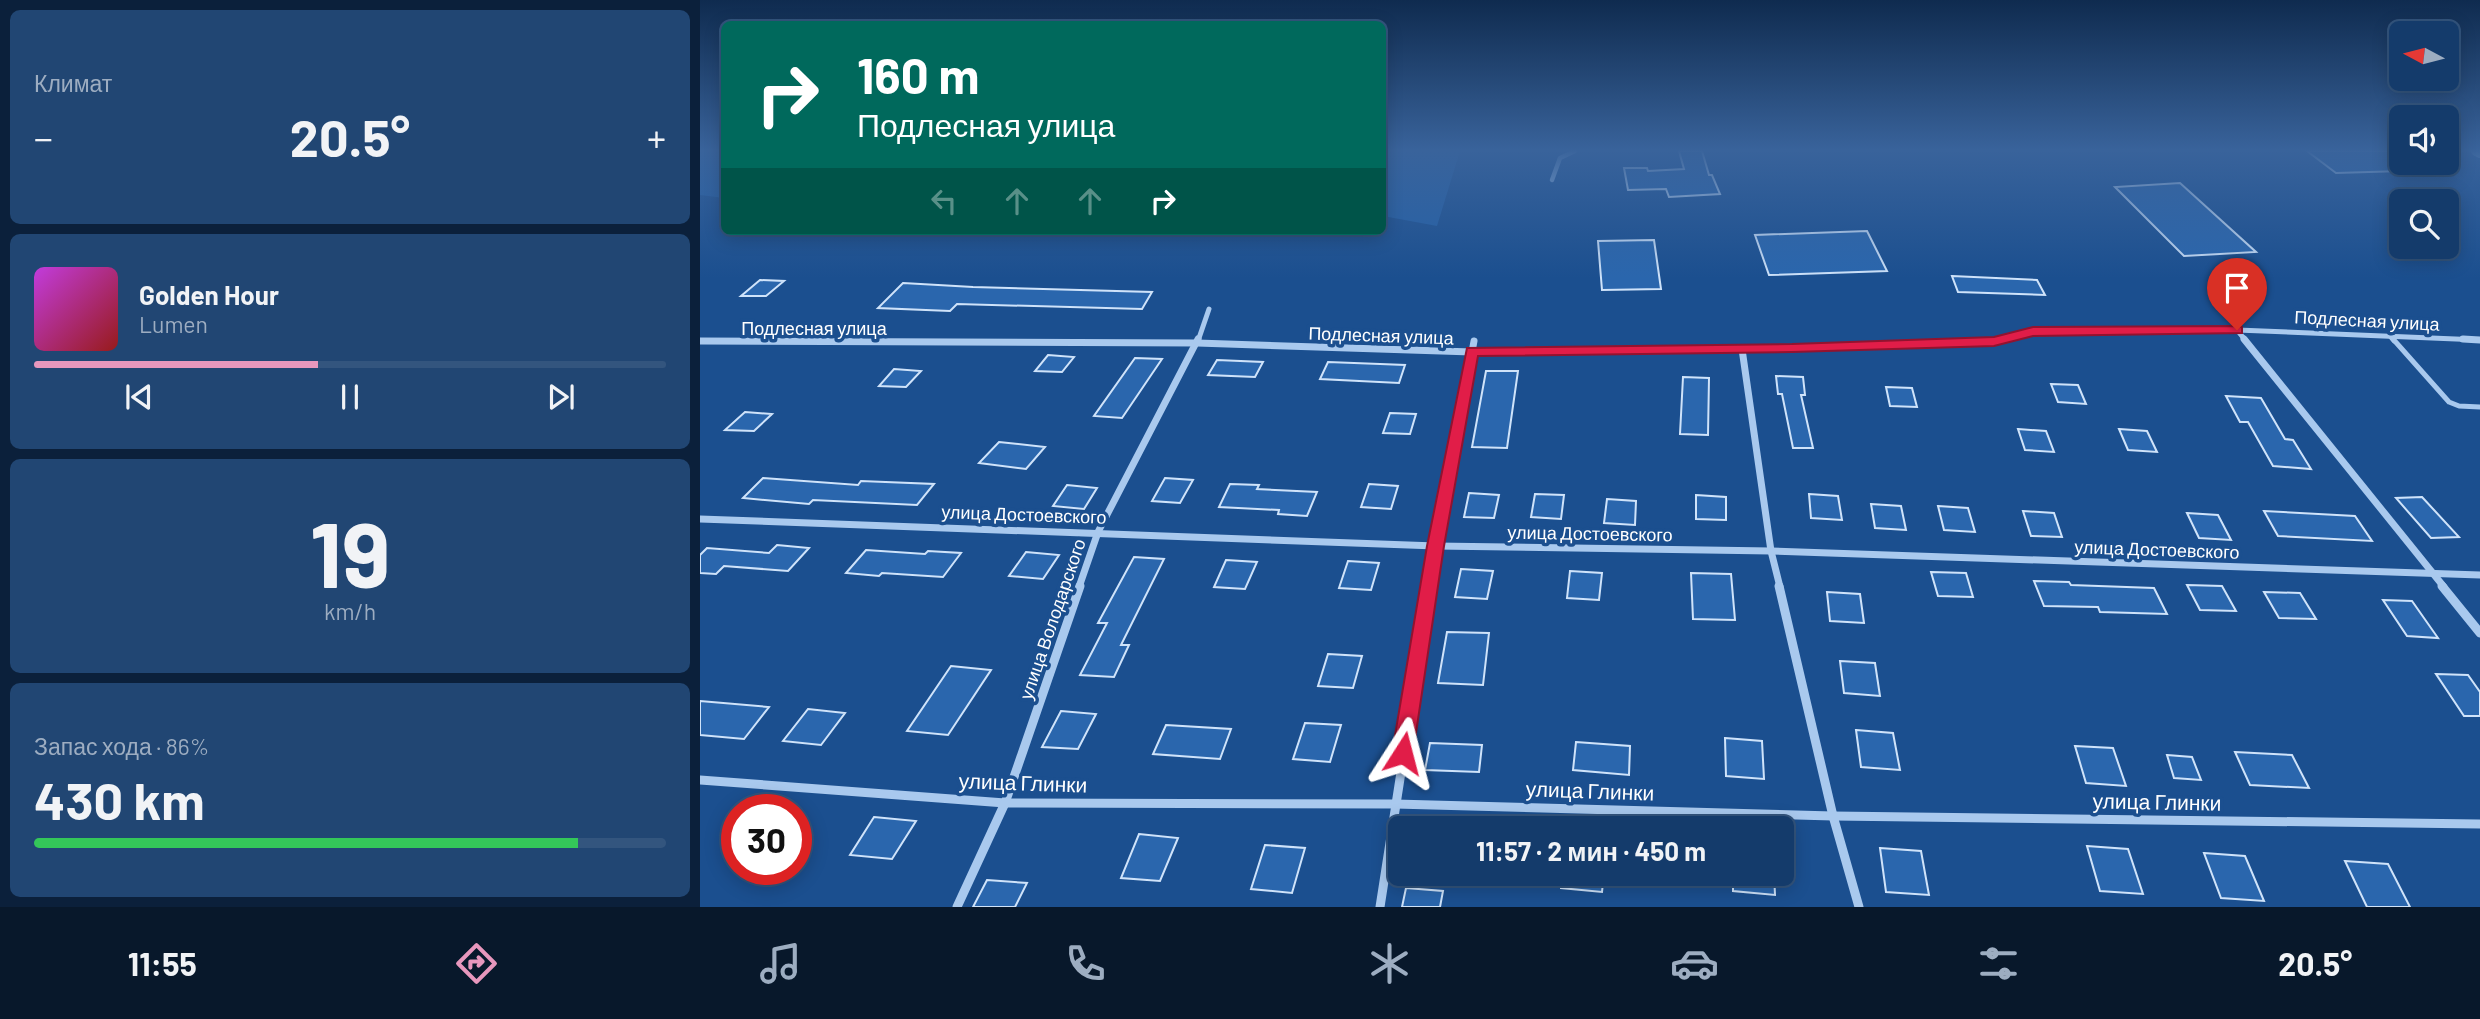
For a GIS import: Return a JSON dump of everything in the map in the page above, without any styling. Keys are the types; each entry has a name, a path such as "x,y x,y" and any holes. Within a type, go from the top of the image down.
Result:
{"street":[{"name":"улица Володарского","path":"957,907 1005,803 1098,532 1197,343 1209,309"},
{"name":"Подлесная улица","path":"700,341 1197,343 1472,352 1742,349 1994,342 2033,332 2237,330 2480,340"},
{"path":"2237,330 2480,633"},
{"path":"1380,907 1436,546 1474,341"},
{"path":"1742,349 1771,551 1833,816 1859,907"},
{"name":"улица Достоевского","path":"700,519 1436,546 1771,551 2480,575"},
{"name":"улица Глинки","path":"700,780 1005,803 1395,804 1833,816 2480,824"}],"lane":[{"path":"2389,335 2449,401 2459,406 2480,407"}],"shaded area":[{"path":"721,193 721,198 700,195"},
{"path":"1386,193 1447,193 1437,226 1386,217"}],"building":[{"path":"1668,193 1720,194 1669,197"},
{"path":"2121,193 2191,193 2256,252 2184,256"},
{"path":"1867,231 1887,271 1769,275 1755,235"},
{"path":"1654,240 1661,289 1602,290 1598,241"},
{"path":"1952,276 2037,280 2045,295 1958,292"},
{"path":"760,280 784,281 766,296 741,296"},
{"path":"903,283 1152,292 1142,309 957,304 950,311 878,308"},
{"path":"1048,355 1074,357 1062,372 1035,371"},
{"path":"1135,358 1162,359 1122,418 1094,416"},
{"path":"1217,360 1263,362 1255,377 1208,375"},
{"path":"1328,362 1405,365 1399,383 1320,379"},
{"path":"894,369 921,371 906,387 879,386"},
{"path":"1486,371 1518,371 1507,448 1472,447"},
{"path":"1776,376 1803,377 1805,395 1801,395 1813,448 1793,448 1782,394 1778,394"},
{"path":"1683,377 1709,378 1708,435 1680,434"},
{"path":"2051,384 2078,385 2086,404 2058,402"},
{"path":"1886,387 1912,388 1917,407 1890,406"},
{"path":"2226,396 2261,398 2285,439 2293,440 2311,469 2273,466 2248,422 2240,422"},
{"path":"745,412 772,414 754,431 725,430"},
{"path":"1390,413 1416,414 1410,434 1383,433"},
{"path":"2018,429 2046,431 2054,452 2025,450"},
{"path":"2119,429 2147,431 2157,452 2128,450"},
{"path":"999,442 1045,447 1026,469 979,463"},
{"path":"763,478 858,485 861,481 934,484 917,505 813,500 809,504 743,498"},
{"path":"1165,478 1193,480 1180,503 1152,501"},
{"path":"1230,484 1259,485 1257,489 1317,492 1307,516 1278,514 1279,510 1219,507"},
{"path":"1369,484 1398,486 1391,509 1361,507"},
{"path":"1067,485 1097,488 1084,509 1053,506"},
{"path":"1469,493 1499,495 1494,518 1464,517"},
{"path":"1535,494 1564,495 1561,519 1531,517"},
{"path":"1809,494 1838,496 1842,520 1811,518"},
{"path":"1696,495 1726,497 1726,520 1696,519"},
{"path":"2422,497 2459,537 2431,538 2396,498"},
{"path":"1607,499 1636,501 1635,525 1604,523"},
{"path":"1871,504 1901,506 1906,530 1875,528"},
{"path":"1938,506 1968,508 1975,532 1944,530"},
{"path":"2023,511 2054,513 2062,537 2031,536"},
{"path":"2264,511 2355,516 2372,541 2278,536"},
{"path":"2187,513 2218,515 2231,540 2199,538"},
{"path":"777,545 809,548 788,571 724,566 716,574 700,573 700,555 707,548 769,553"},
{"path":"866,550 925,554 928,551 961,553 943,577 846,573"},
{"path":"1026,552 1059,555 1043,579 1009,576"},
{"path":"1134,557 1164,559 1121,645 1129,645 1114,677 1080,675 1107,623 1098,623"},
{"path":"1226,560 1257,562 1245,589 1214,587"},
{"path":"1348,561 1379,563 1371,590 1339,588"},
{"path":"1461,569 1493,571 1487,599 1455,597"},
{"path":"1570,571 1602,573 1599,600 1567,598"},
{"path":"1931,572 1966,573 1973,597 1938,596"},
{"path":"1691,573 1731,574 1735,620 1693,619"},
{"path":"2034,581 2154,588 2167,614 2100,612 2098,607 2044,606"},
{"path":"2187,585 2222,586 2236,611 2200,610"},
{"path":"1827,592 1860,594 1864,623 1830,621"},
{"path":"2264,592 2300,593 2316,619 2279,618"},
{"path":"2383,600 2412,601 2438,638 2407,636"},
{"path":"1447,632 1489,633 1483,685 1438,683"},
{"path":"1328,654 1362,656 1353,688 1318,686"},
{"path":"1840,661 1875,663 1880,696 1844,693"},
{"path":"951,666 991,670 948,735 907,731"},
{"path":"2436,674 2468,675 2480,692 2480,716 2464,716"},
{"path":"700,701 769,707 744,739 700,735"},
{"path":"808,709 845,713 821,745 783,741"},
{"path":"1061,711 1096,714 1078,749 1042,747"},
{"path":"1305,723 1341,725 1330,762 1293,759"},
{"path":"1166,725 1231,729 1220,759 1153,754"},
{"path":"1856,730 1893,733 1900,770 1861,767"},
{"path":"1725,738 1762,741 1764,779 1726,776"},
{"path":"1576,742 1630,746 1629,775 1573,770"},
{"path":"1430,743 1482,745 1479,772 1425,770"},
{"path":"2075,746 2113,748 2126,786 2086,783"},
{"path":"2235,752 2292,755 2309,788 2250,785"},
{"path":"2167,755 2192,757 2201,780 2174,778"},
{"path":"874,817 916,821 892,859 850,855"},
{"path":"1139,834 1178,838 1160,881 1121,878"},
{"path":"1265,845 1305,848 1292,893 1251,889"},
{"path":"2087,846 2128,849 2143,894 2100,891"},
{"path":"1880,848 1921,851 1929,895 1886,892"},
{"path":"2204,853 2245,856 2264,901 2221,898"},
{"path":"2345,861 2388,864 2410,907 2367,907"},
{"path":"987,880 1027,883 1015,907 973,907"},
{"path":"1561,886 1603,886 1602,892"},
{"path":"1733,886 1775,886 1775,895 1733,891"},
{"path":"1406,888 1443,891 1440,907 1402,907"}],"route":[{"path":"1403,753 1436,546 1472,352 1792,348 1994,342 2033,332 2237,330"}]}
